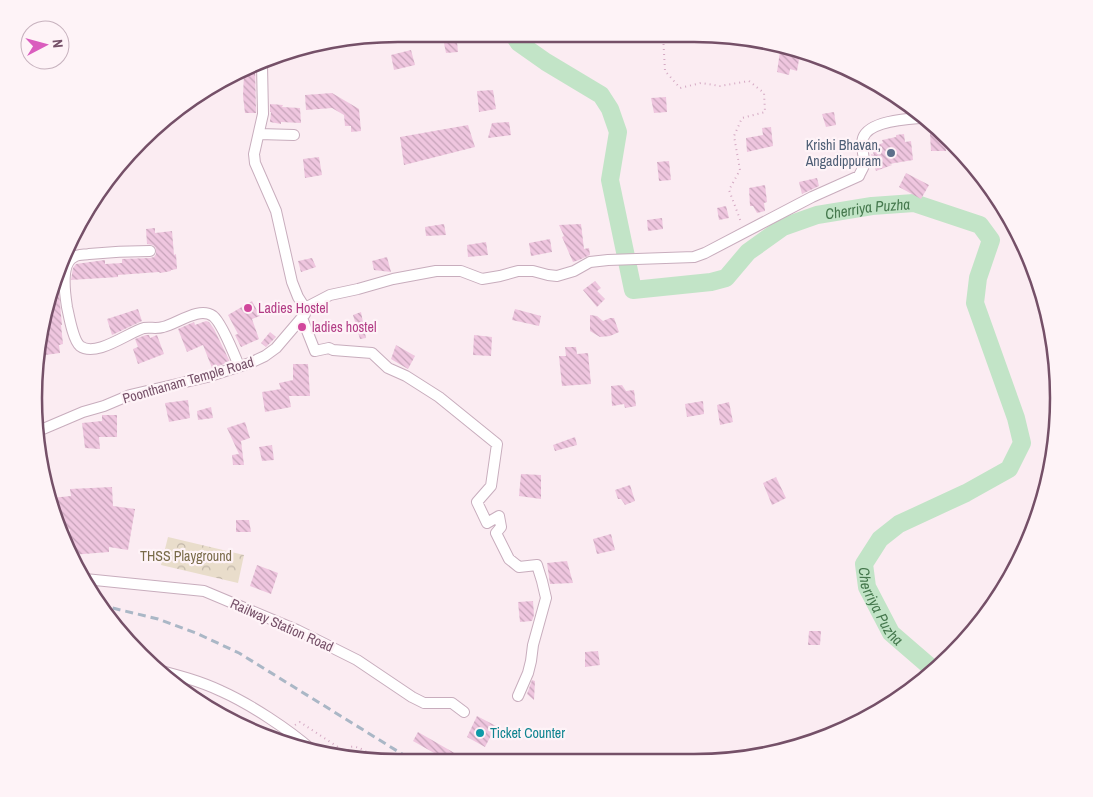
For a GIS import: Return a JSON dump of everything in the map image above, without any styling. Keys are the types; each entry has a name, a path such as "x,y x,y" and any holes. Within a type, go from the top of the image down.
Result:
{"street":[{"path":"262,70 263,114 254,154 255,163 276,211 292,282 304,313 315,351 329,348 333,350 372,353 388,368 406,376 439,397 497,444 491,486 477,502 487,523 499,516 501,527 496,533 509,559 519,567 537,565 546,598 533,645 532,661 518,696"},
{"path":"746,233 812,197 859,176 864,165 862,154 863,137 872,127 899,120 914,119"},
{"path":"259,134 294,136"},
{"name":"Poonthanam Temple Road","path":"44,429 130,395 207,377 265,356 293,329 304,313 330,295 393,279 436,271 461,271 482,279 518,271 533,271 548,276 557,276 574,271 590,262 694,257 746,233"},
{"path":"70,261 75,256 91,254 150,251"},
{"path":"67,270 64,289 69,316 76,341 81,347 96,348 119,341 144,328 161,328 176,323 190,315 208,314 214,316 219,324 239,366"},
{"name":"Railway Station Road","path":"92,580 204,591 297,630 357,660 424,703 452,703 464,712"},
{"path":"174,674 195,680 222,691 264,715 299,740"}],"path":[{"path":"663,42 665,70 680,88 701,83 720,86 749,82 764,93 765,112 742,118 734,136 740,170 729,190 746,233"},
{"path":"288,732 300,722 342,750"},
{"path":"348,751 354,746 367,753"}],"green space":[{"name":"THSS Playground","path":"168,537 244,555 238,583 161,565"}],"building":[{"path":"457,42 458,52 446,53 444,43"},
{"path":"411,50 415,65 394,70 391,55"},
{"path":"780,53 799,58 797,71 790,69 789,75 777,72"},
{"path":"255,73 256,113 245,113 244,78"},
{"path":"493,90 496,109 479,112 477,91"},
{"path":"332,93 359,109 361,131 351,132 351,126 345,126 344,115 332,108 306,110 305,95"},
{"path":"666,97 667,112 654,113 651,98"},
{"path":"270,104 300,108 301,123 281,122 281,124 270,122"},
{"path":"834,112 836,125 826,127 822,114"},
{"path":"509,122 511,135 488,138 492,123"},
{"path":"468,125 475,147 404,165 400,137"},
{"path":"771,127 773,146 747,152 746,138 763,135 762,128"},
{"path":"904,134 905,142 911,141 913,160 889,164 892,165 876,171 871,147 883,143 882,140"},
{"path":"930,134 946,147 946,151 931,151"},
{"path":"319,157 322,175 305,178 303,159"},
{"path":"669,161 671,180 659,181 657,162"},
{"path":"906,173 929,185 921,199 899,187"},
{"path":"817,178 819,186 802,194 799,182"},
{"path":"765,185 767,202 764,203 765,211 757,213 753,206 750,206 749,188"},
{"path":"726,206 729,218 719,220 717,208"},
{"path":"662,218 663,229 648,231 647,220"},
{"path":"444,224 446,235 426,236 425,227"},
{"path":"581,224 584,249 589,248 590,255 573,262 559,225"},
{"path":"155,228 155,233 172,231 177,269 160,273 71,280 73,268 76,264 105,260 105,264 122,263 122,259 154,257 156,248 153,245 147,244 146,229"},
{"path":"550,239 552,252 531,256 529,243"},
{"path":"486,242 488,255 468,257 467,245"},
{"path":"387,257 391,272 374,270 372,261"},
{"path":"312,258 316,267 301,272 298,261"},
{"path":"595,281 601,288 597,291 605,299 597,307 583,290"},
{"path":"59,292 63,344 59,345 60,353 46,355 49,329"},
{"path":"252,301 260,316 252,319 259,339 241,347 235,335 238,334 228,315"},
{"path":"138,309 142,321 112,335 107,319"},
{"path":"515,309 541,316 539,326 512,320"},
{"path":"361,312 366,338 360,339 353,315"},
{"path":"590,315 597,316 603,321 614,318 619,332 610,336 600,337 590,331"},
{"path":"206,321 214,329 230,362 212,368 203,345 187,352 178,329 194,322 195,325"},
{"path":"270,332 276,337 266,347 261,343"},
{"path":"149,335 150,338 157,335 164,354 138,364 133,349 138,347 135,339"},
{"path":"474,335 492,337 491,356 473,355"},
{"path":"396,345 415,356 408,369 391,359"},
{"path":"565,347 576,347 577,354 588,353 591,384 562,386 559,356 566,356"},
{"path":"293,364 308,364 310,396 289,396 291,407 265,412 262,392 281,389 279,383 293,380"},
{"path":"622,385 626,391 634,390 636,406 625,408 624,404 612,406 611,386"},
{"path":"188,400 190,418 169,422 165,403"},
{"path":"703,401 704,414 687,417 685,404"},
{"path":"729,402 733,422 720,425 717,405"},
{"path":"211,407 213,418 198,420 197,411"},
{"path":"102,415 117,415 117,437 99,437 100,449 85,448 82,423 102,421"},
{"path":"245,422 250,438 241,441 244,465 233,465 232,455 239,454 227,428"},
{"path":"575,437 577,445 555,451 553,445"},
{"path":"272,445 274,460 262,461 259,447"},
{"path":"521,474 541,475 541,499 519,496"},
{"path":"776,477 786,498 772,505 763,483"},
{"path":"630,485 635,501 625,505 621,499 618,499 615,490"},
{"path":"112,487 113,506 135,509 128,550 109,547 109,552 78,554 70,536 70,529 68,529 61,513 57,497 71,496 70,489"},
{"path":"236,520 249,520 251,532 236,532"},
{"path":"611,534 615,550 597,554 593,539"},
{"path":"567,561 573,583 550,584 547,563"},
{"path":"257,565 278,573 271,594 250,586"},
{"path":"533,601 534,615 532,621 520,622 518,602"},
{"path":"809,631 821,631 820,645 808,645"},
{"path":"598,651 600,665 585,667 585,652"},
{"path":"532,680 535,681 534,700 527,694"},
{"name":"Ticket Counter","path":"477,716 496,726 485,747 467,737"},
{"path":"418,732 456,754 436,754 413,741"}],"waterway":[{"name":"Cherriya Puzha","path":"518,42 546,62 601,95 610,109 618,132 610,180 633,290 711,282 726,278 748,252 783,227 817,215 872,206 914,203 980,225 991,240 978,278 975,303 1016,418 1022,443 1009,469 966,493 899,524 880,539 864,564 867,587 891,633 929,666"}],"railway":[{"path":"110,608 158,619 196,633 239,653 402,754"}],"place":[{"name":"Krishi Bhavan, Angadippuram","path":"891,153"},
{"name":"Ladies Hostel","path":"248,308"},
{"name":"ladies hostel","path":"302,327"},
{"name":"Ticket Counter","path":"480,733"}]}
